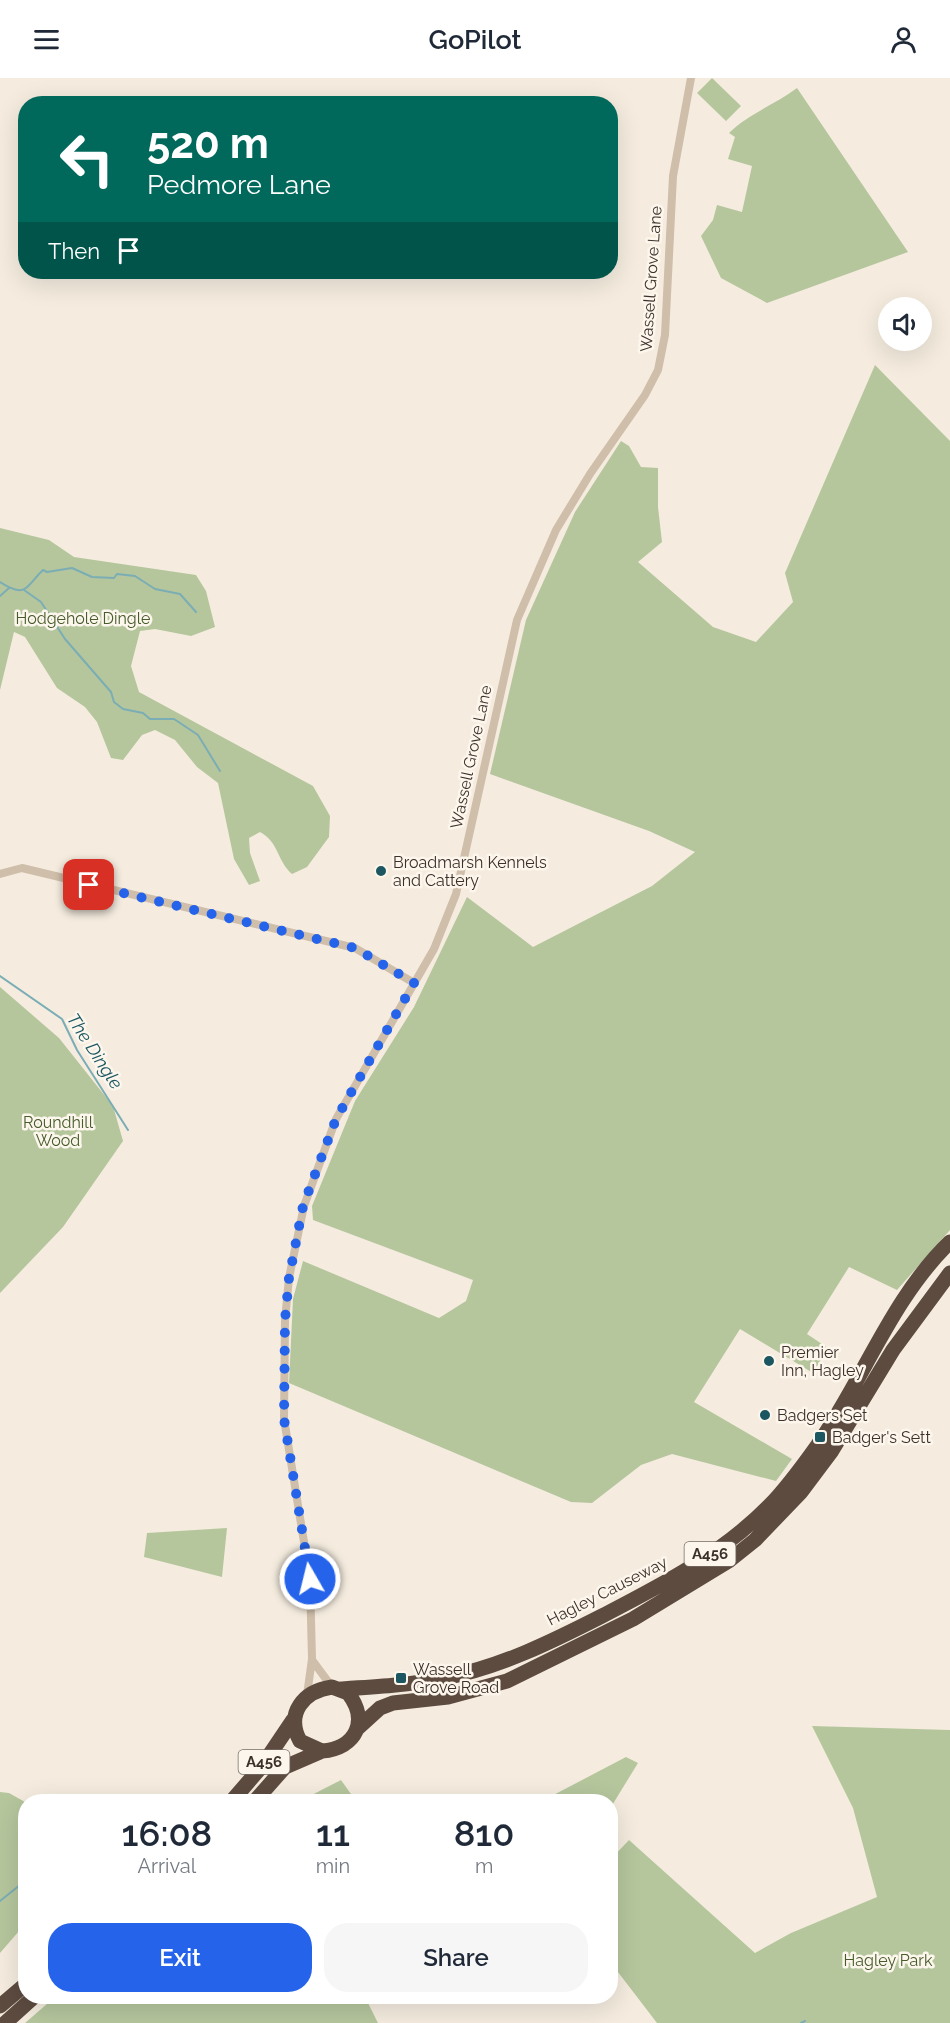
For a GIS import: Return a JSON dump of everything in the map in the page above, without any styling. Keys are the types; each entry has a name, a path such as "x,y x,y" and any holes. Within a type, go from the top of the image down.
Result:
{"highway":[{"name":"Hagley Causeway","path":"336,1688 445,1678 504,1662 580,1627 667,1582 720,1547 762,1513 789,1484 848,1396 907,1292 950,1242"},
{"name":"Hagley Causeway","path":"358,1728 380,1708 393,1703 466,1693 517,1676 633,1619 730,1560 755,1540 801,1492 831,1452 893,1350 950,1273"},
{"path":"336,1688 348,1693 358,1707 360,1713 358,1728 343,1746 322,1751 306,1746 300,1741 293,1720 297,1707 307,1695 336,1688"},
{"name":"A456","path":"238,1794 262,1766 293,1720"},
{"name":"A456","path":"261,1794 285,1767 322,1751"},
{"path":"0,2006 18,1991"},
{"path":"5,2023 26,2004"}],"street":[{"name":"Wassell Grove Lane","path":"307,1695 312,1659 310,1579 284,1419 285,1320 289,1278 303,1206 336,1119 434,949 456,894 517,620 556,530 590,474 645,395 658,370 665,335 673,176 691,78"},
{"path":"0,874 22,868 355,948 414,983"},
{"path":"312,1659 336,1688"}],"green space":[{"path":"712,78 741,106 726,121 697,93"},
{"path":"797,88 908,252 767,303 721,278 701,236 713,220 717,205 742,212 752,166 728,159 735,137 729,133 745,120"},
{"path":"875,365 950,441 950,1230 897,1290 849,1267 807,1334 828,1348 813,1373 740,1329 694,1402 792,1459 776,1481 672,1454 641,1465 592,1503 571,1502 289,1383 293,1299 303,1261 439,1318 466,1301 473,1280 313,1220 312,1206 355,1101 414,1007 467,897 533,947 652,886 695,852 649,831 490,774 526,620 575,512 621,441 629,446 641,467 658,468 658,507 662,542 638,562 713,627 756,642 793,602 785,573"},
{"name":"Hodgehole Dingle","path":"0,528 49,540 74,557 196,575 206,591 215,627 191,636 155,629 140,631 131,666 139,692 313,786 330,816 329,837 307,867 292,874 283,863 275,846 260,832 249,838 250,853 260,881 249,885 234,859 218,783 197,767 175,740 155,730 142,735 123,760 111,758 97,722 85,707 57,688 25,637 14,632 0,690"},
{"name":"Roundhill Wood","path":"0,987 59,1038 113,1106 123,1141 63,1227 0,1293"},
{"path":"227,1528 222,1577 144,1557 147,1533"},
{"name":"Hagley Park","path":"812,1726 950,1730 950,2023 657,2023 618,1972 618,1852 629,1840 755,1953 791,1933 877,1897 853,1808"},
{"path":"626,1757 638,1763 618,1796 555,1794"},
{"path":"341,1780 351,1794 314,1794"},
{"path":"0,1792 9,1793 18,1798 18,1932 0,1953"},
{"path":"47,2004 368,2004 378,2023 25,2023"}],"waterway":[{"name":"The Dingle","path":"0,582 21,590 29,586 43,570 47,572 72,568 92,577 114,578 117,574 135,576 155,589 180,594 196,612"},
{"name":"The Dingle","path":"0,596 9,588"},
{"path":"24,590 41,602 65,639 111,692 114,702 123,709 143,713 150,719 174,719 198,735 220,771"},
{"name":"The Dingle","path":"0,976 62,1019 77,1050 128,1130"},
{"path":"0,1901 18,1887"},
{"path":"801,2023 805,2021"}],"place":[{"name":"Broadmarsh Kennels and Cattery","path":"381,871"},
{"name":"Premier Inn, Hagley","path":"769,1361"},
{"name":"Badgers Set","path":"765,1415"},
{"name":"Badger's Sett","path":"820,1437"},
{"name":"Wassell Grove Road","path":"401,1678"}],"route":[{"path":"89,885 355,948 414,983 336,1119 303,1206 289,1278 285,1320 284,1419 310,1579"}]}
